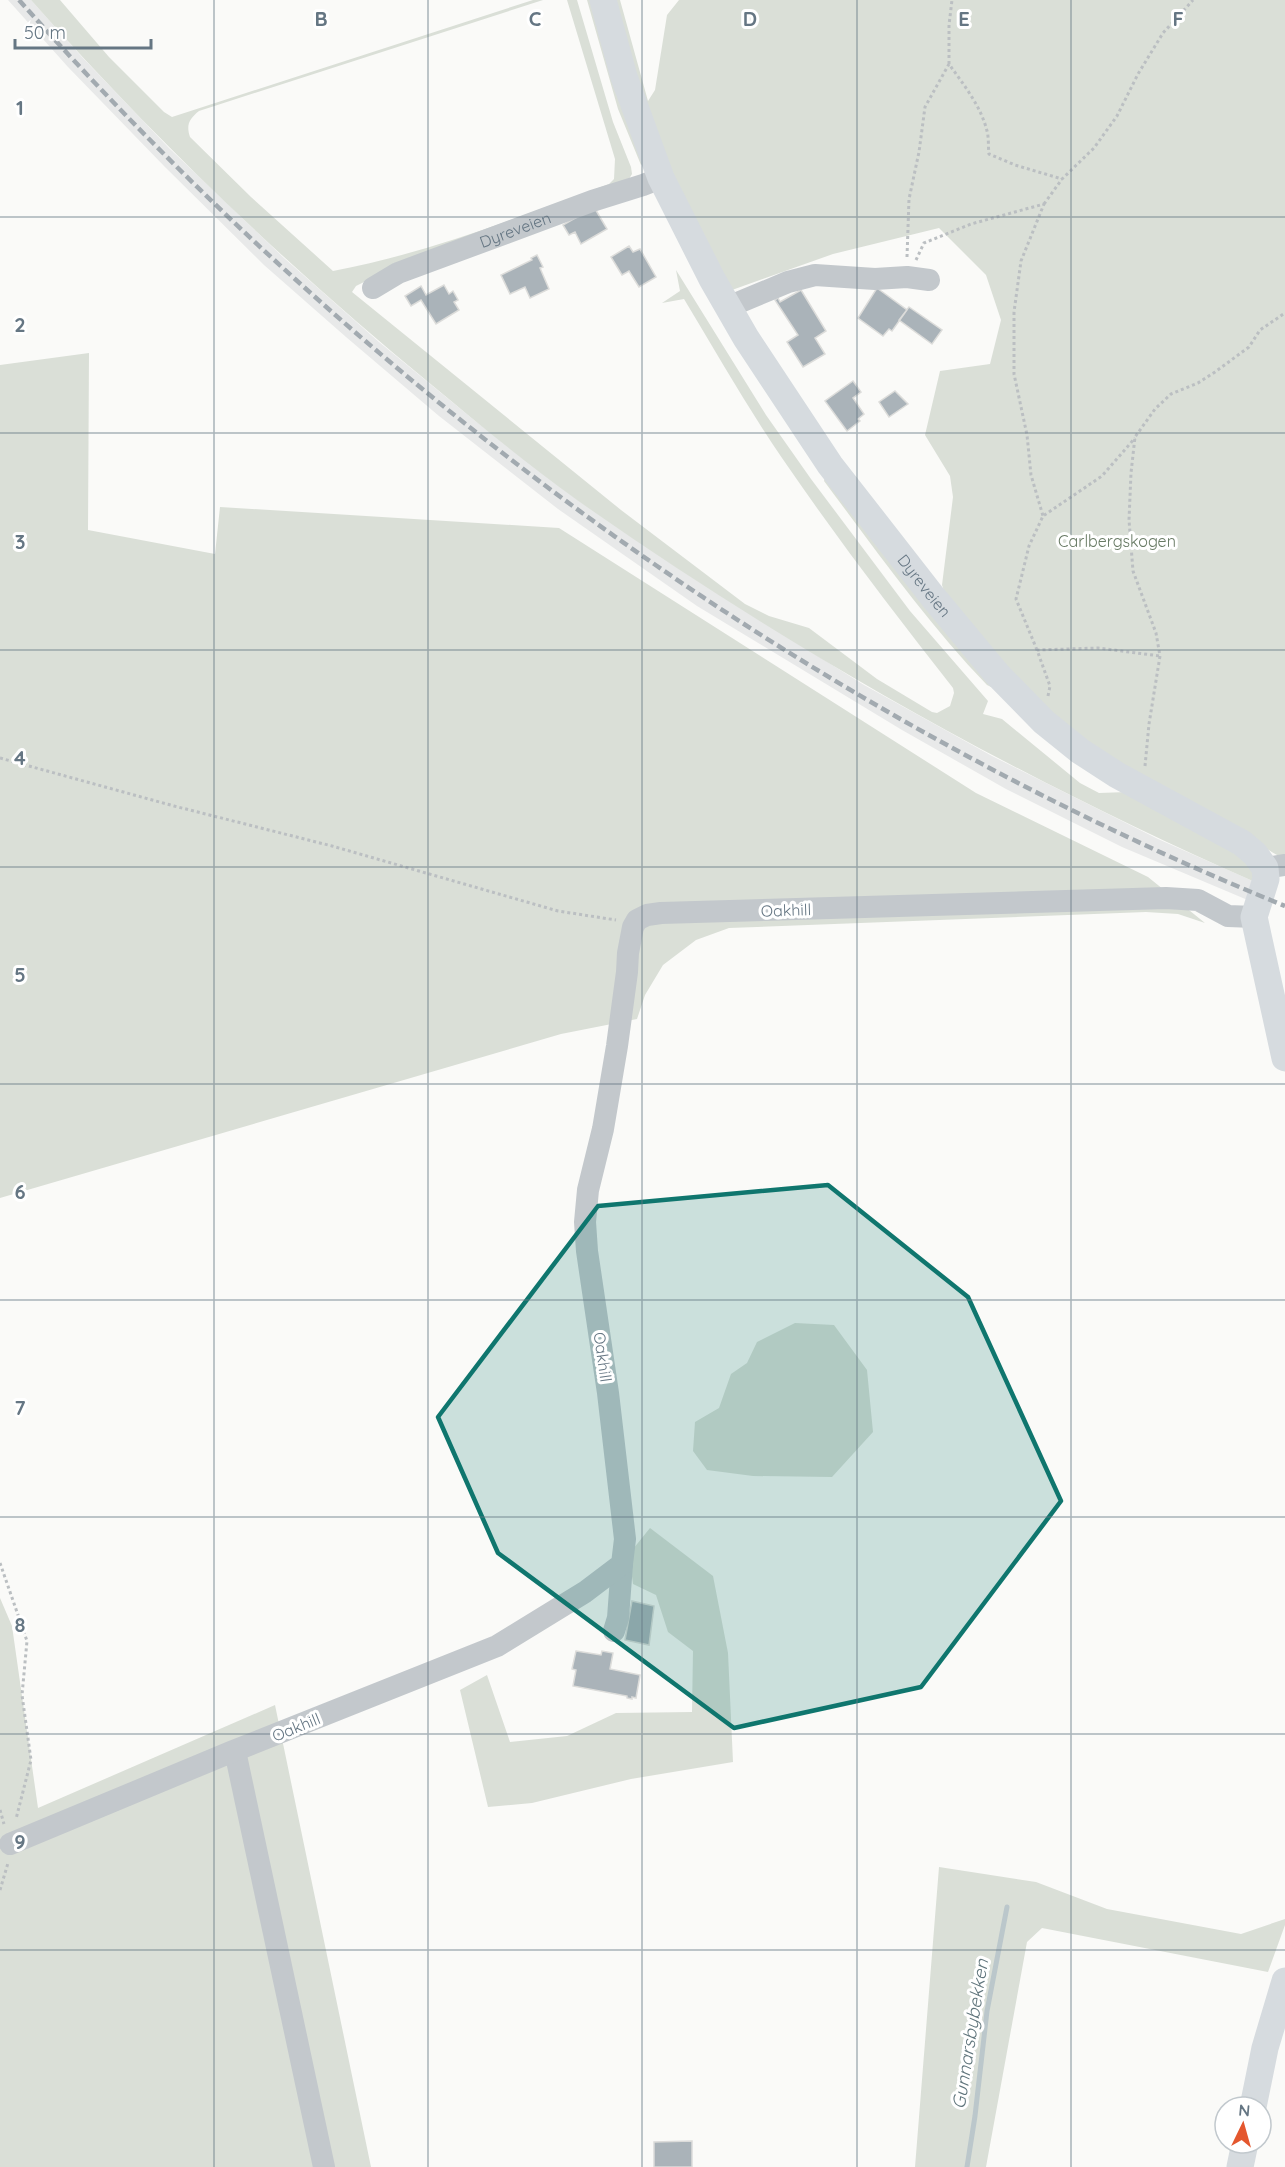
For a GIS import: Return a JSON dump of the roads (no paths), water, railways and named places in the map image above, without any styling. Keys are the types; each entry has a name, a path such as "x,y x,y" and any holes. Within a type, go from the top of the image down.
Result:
{"main road":[{"name":"Dyreveien","path":"603,0 624,77 661,178 746,338 830,465 933,597 997,674 1044,722 1080,751 1143,790 1242,843 1275,867 1266,879 1256,911"},
{"path":"1256,911 1285,1058"},
{"path":"1255,2095 1265,2048 1285,1981"}],"street":[{"name":"Dyreveien","path":"373,288 398,273 591,201 661,178"},
{"path":"728,307 788,282 815,276 918,279"},
{"name":"Oakhill","path":"10,1844 497,1646 585,1592 622,1564 625,1539 585,1222 588,1190 603,1129 617,1046 628,953 633,927 637,920 647,915 661,913 1166,898 1198,900 1228,916 1256,911"},
{"path":"614,1632 620,1608 622,1564"},
{"path":"235,1751 324,2167"}],"waterway":[{"name":"Gunnarsbybekken","path":"967,2167 987,2011 1007,1907"}],"railway":[{"path":"19,0 153,143 295,279 444,407 600,526 762,636 931,736 1105,826 1285,906"}],"park label":[{"name":"Carlbergskogen","path":"1117,541"}]}
